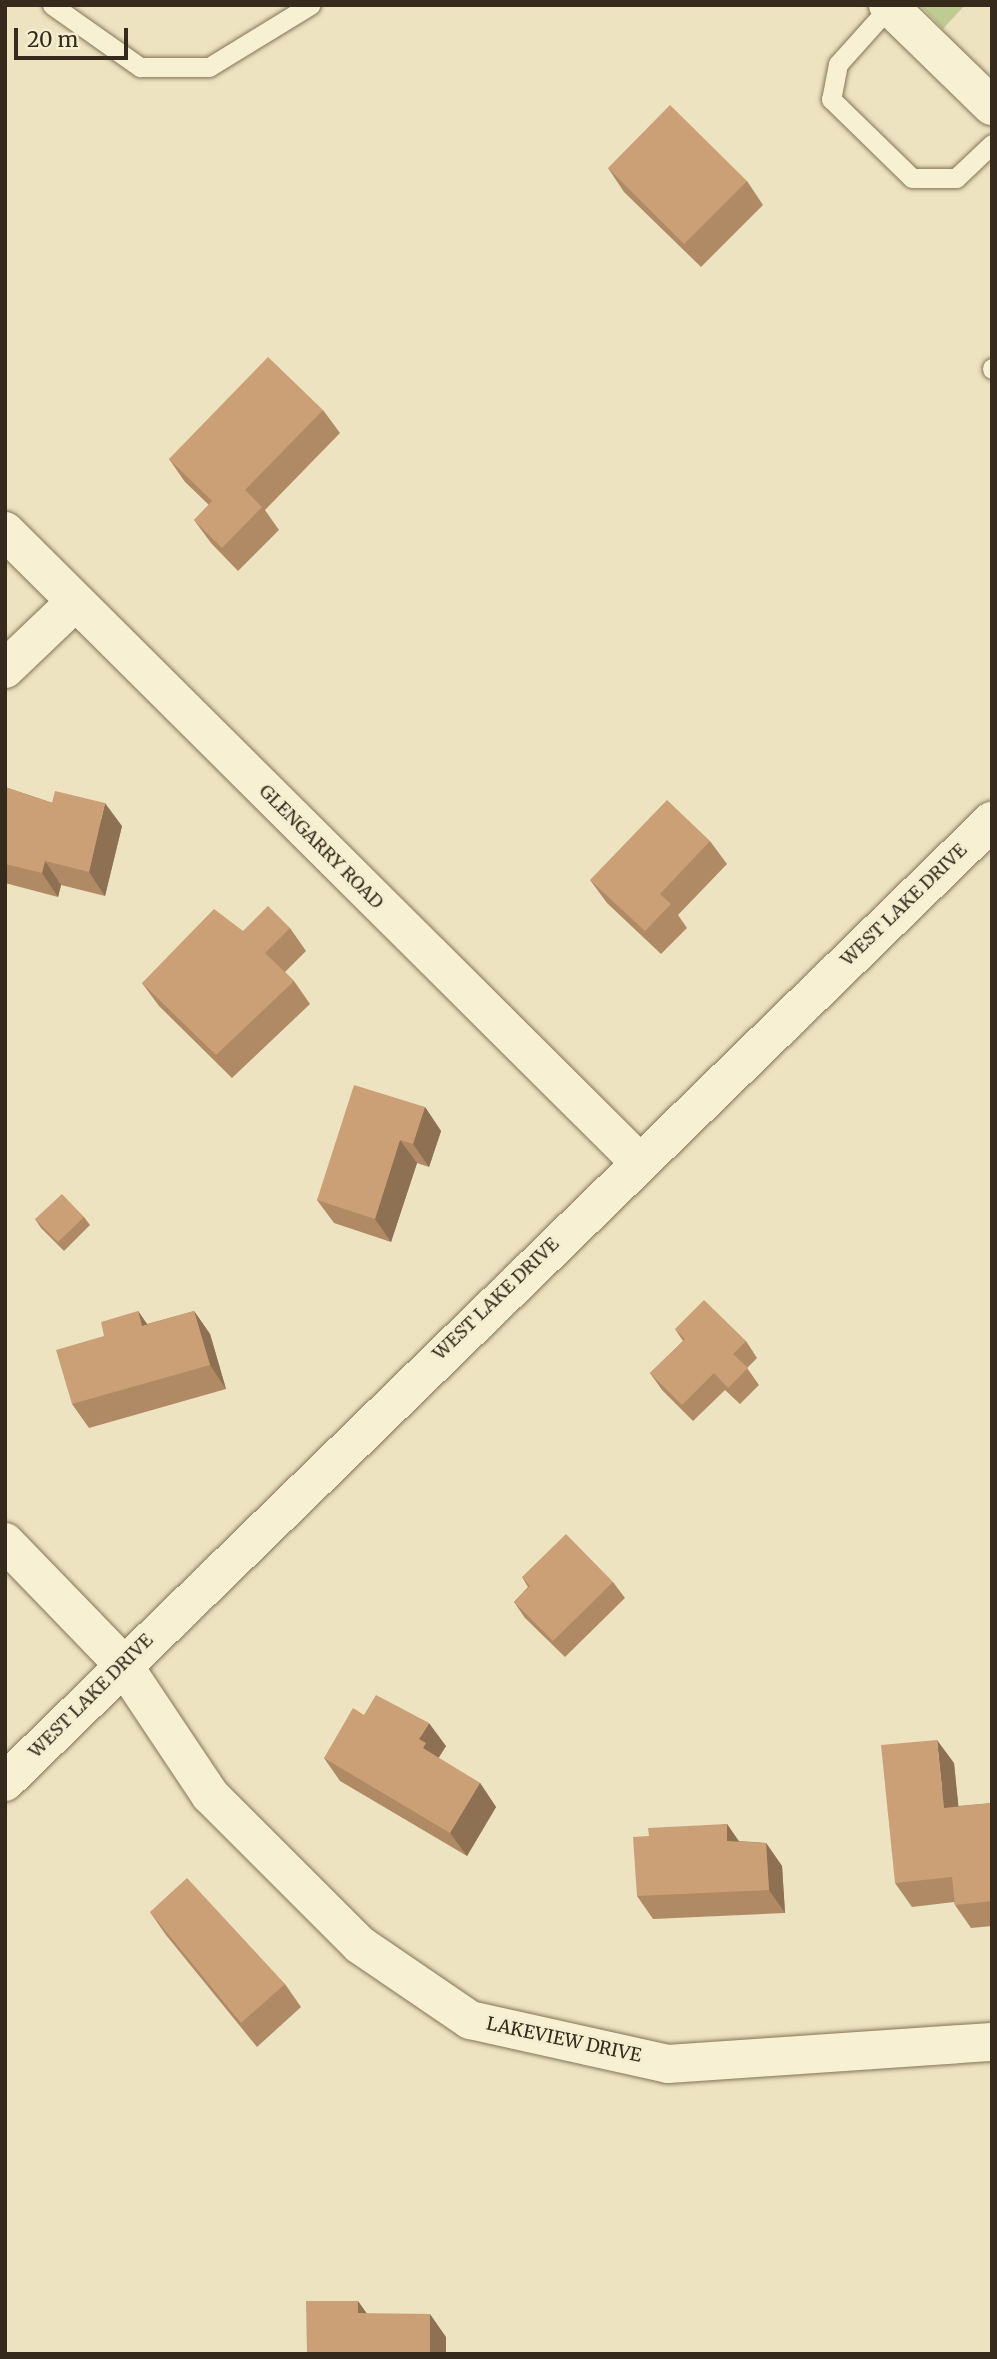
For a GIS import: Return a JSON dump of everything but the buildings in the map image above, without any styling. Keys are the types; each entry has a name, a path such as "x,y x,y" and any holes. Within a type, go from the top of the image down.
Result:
{"street":[{"path":"889,6 990,99"},
{"name":"GLENGARRY ROAD","path":"5,531 638,1161"},
{"path":"5,669 75,603"},
{"name":"WEST LAKE DRIVE","path":"5,1782 122,1663 992,821"},
{"name":"LAKEVIEW DRIVE","path":"5,1542 122,1663 210,1795 360,1945 470,2020 668,2064 992,2042"}],"lane":[{"path":"52,5 141,67 209,68 310,5"},
{"path":"889,6 838,64 831,99 912,178 956,178 992,144"}],"green space":[{"path":"920,5 965,5 943,29"}]}
